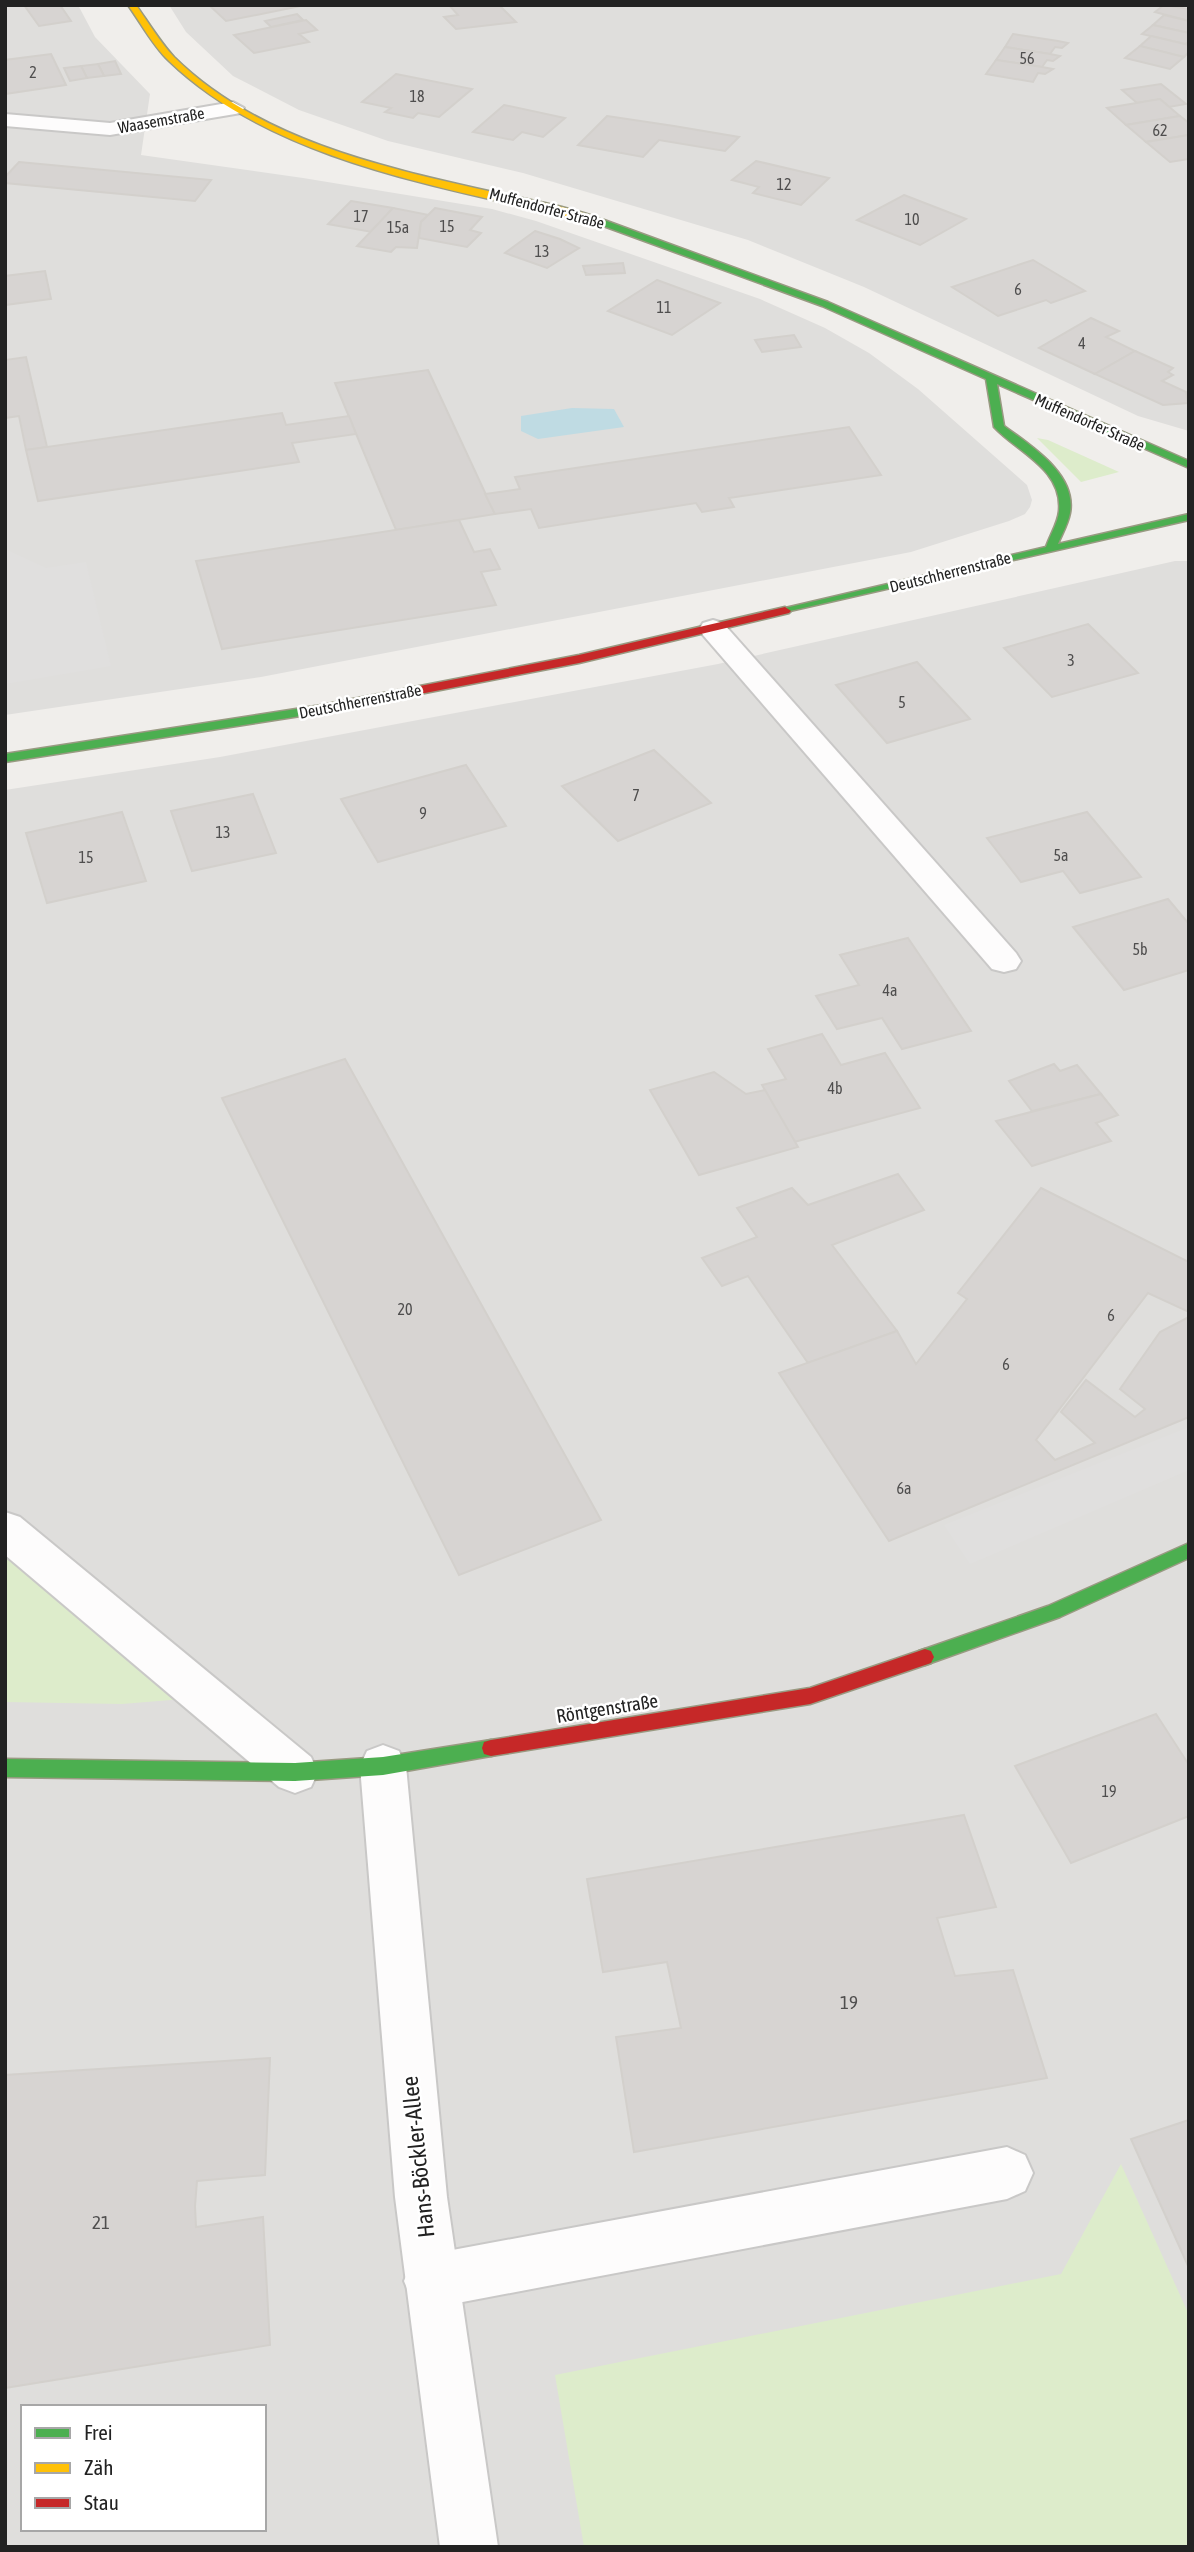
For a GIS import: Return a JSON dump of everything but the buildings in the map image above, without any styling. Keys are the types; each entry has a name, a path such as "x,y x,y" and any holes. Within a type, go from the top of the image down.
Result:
{"street":[{"name":"Muffendorfer Straße","path":"132,5 146,33 178,66 233,108 315,144 384,167 572,212 734,268 857,317 1189,465"},
{"name":"Waasemstraße","path":"5,120 110,129 233,108"},
{"path":"991,379 999,427 1050,471 1065,491 1066,512 1051,548"},
{"name":"Deutschherrenstraße","path":"5,758 295,714 713,629 1189,517"},
{"path":"713,629 1004,961"},
{"path":"5,1530 295,1772"},
{"name":"Röntgenstraße","path":"5,1768 295,1772 383,1766 810,1696 1054,1612 1189,1550"},
{"name":"Hans-Böckler-Allee","path":"383,1766 431,2281 469,2547"},
{"path":"431,2281 1007,2173"}],"shaded area":[{"path":"5,5 78,5 95,37 150,94 141,155 492,209 536,221 760,299 825,328 869,353 918,389 1027,485 1032,500 1030,507 1025,514 1009,521 911,552 261,677 5,715"},
{"path":"169,5 1189,5 1189,431 1138,416 864,287 748,240 523,173 388,141 299,110 233,76 186,32"},
{"path":"5,549 46,568 86,562 111,666 5,684"},
{"path":"1175,561 1189,561 1189,2547 5,2547 5,790 220,757 718,664"},
{"path":"1189,1427 1189,1470 970,1564 944,1525"}],"green space":[{"path":"1037,438 1048,440 1119,472 1081,482"},
{"path":"5,1557 183,1699 122,1704 5,1702"},
{"path":"1121,2164 1189,2315 1189,2547 584,2547 555,2375 1061,2274"}],"water":[{"path":"572,408 614,409 624,427 538,439 521,431 521,416"}],"traffic: fast":[{"path":"601,222 825,304 1189,465"},
{"path":"991,379 999,427 1053,473 1065,498 1063,521 1051,548"},
{"path":"785,611 1189,517"},
{"path":"5,758 322,709"},
{"path":"925,1657 1054,1612 1189,1550"},
{"path":"5,1768 295,1772 383,1766 491,1748"}],"traffic: slow":[{"path":"132,5 170,58 219,99 277,131 341,155 407,175 601,222"}],"traffic: jam":[{"path":"322,709 579,659 785,611"},
{"path":"491,1748 810,1696 925,1657"}]}
